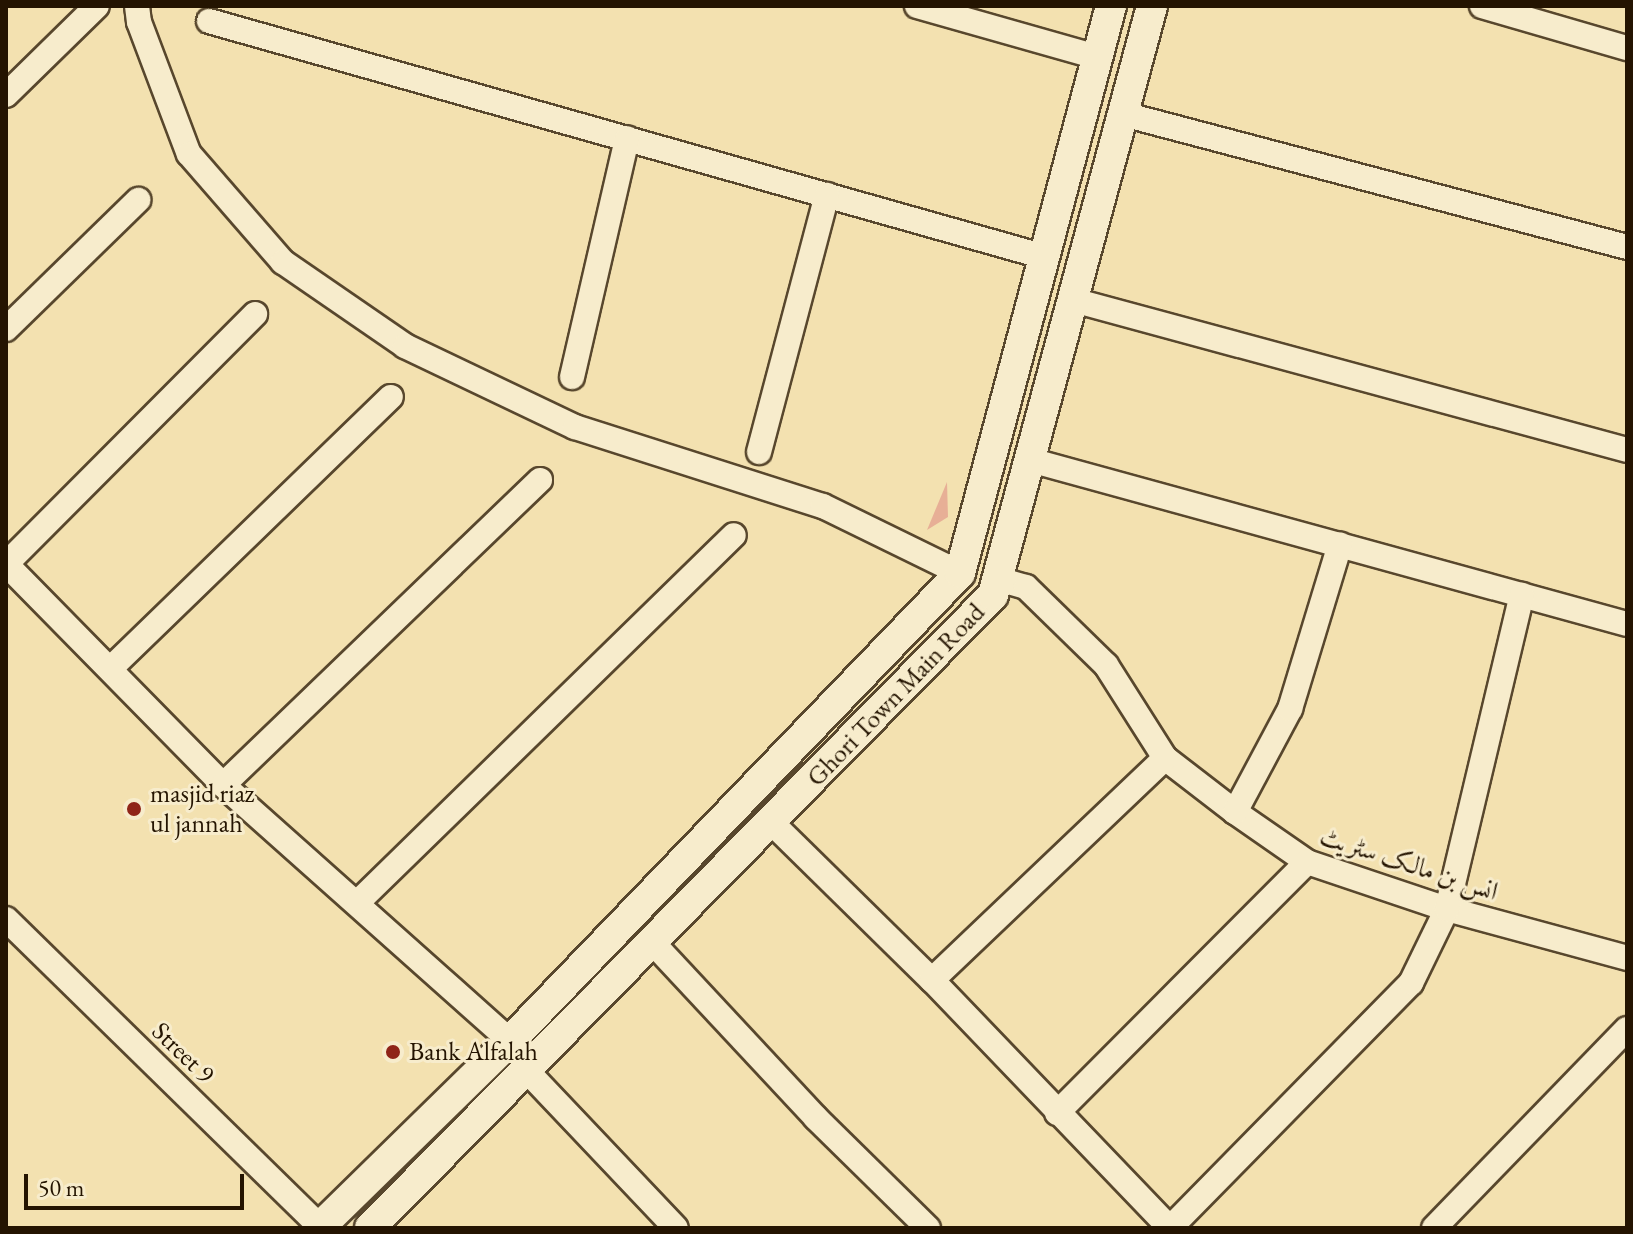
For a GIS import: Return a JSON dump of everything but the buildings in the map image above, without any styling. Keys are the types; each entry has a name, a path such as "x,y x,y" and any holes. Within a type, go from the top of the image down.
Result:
{"street":[{"path":"6,95 97,6"},
{"path":"137,6 139,22 189,154 283,262 405,346 575,427 823,506 960,573"},
{"path":"917,6 1097,57"},
{"path":"320,1228 510,1041 960,573 1111,6"},
{"name":"Ghori Town Main Road","path":"370,1228 993,595 1152,6"},
{"path":"1482,6 1627,48"},
{"path":"209,21 1045,257"},
{"path":"1123,114 1627,247"},
{"path":"572,377 627,138"},
{"path":"759,452 827,195"},
{"path":"6,329 138,200"},
{"path":"1073,300 1627,450"},
{"path":"255,314 9,574 110,669 223,785 358,902 510,1041"},
{"path":"110,669 391,397"},
{"path":"1030,460 1627,624"},
{"path":"223,785 540,480"},
{"path":"358,902 734,535"},
{"path":"1235,812 1290,709 1340,544"},
{"name":"انس بن مالک سٹریٹ","path":"998,579 1026,587 1106,665 1165,758 1307,862 1447,909 1627,958"},
{"path":"771,822 932,980 1170,1228 1411,983 1447,909 1522,595"},
{"path":"932,980 1165,758"},
{"path":"1057,1113 1307,862"},
{"name":"Street 9","path":"6,919 320,1228"},
{"path":"653,943 816,1118 928,1228"},
{"path":"1434,1228 1627,1029"},
{"path":"527,1071 676,1228"}],"place":[{"name":"masjid riaz ul jannah","path":"134,809"},
{"name":"Bank Alfalah","path":"393,1052"}]}
